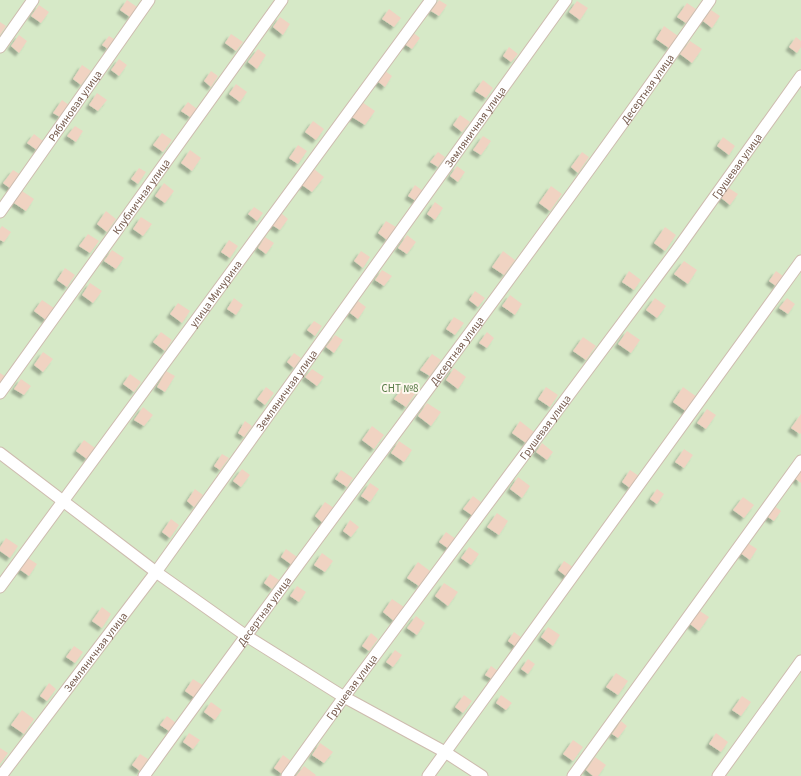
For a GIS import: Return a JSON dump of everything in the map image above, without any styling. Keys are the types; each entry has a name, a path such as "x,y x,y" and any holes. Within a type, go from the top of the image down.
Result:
{"street":[{"path":"0,47 33,0"},
{"name":"Рябиновая улица","path":"0,212 149,0"},
{"name":"Клубничная улица","path":"0,393 282,0"},
{"name":"улица Мичурина","path":"0,586 64,502 431,0"},
{"name":"Земляничная улица","path":"1,776 156,572 566,0"},
{"name":"Десертная улица","path":"144,776 246,635 611,142 710,0"},
{"name":"Грушевая улица","path":"287,776 344,697 676,252 801,76"},
{"path":"428,776 801,261"},
{"path":"0,453 156,572 246,635 344,697 445,752 482,776"},
{"path":"573,776 801,461"},
{"path":"718,776 801,662"}],"green space":[{"name":"СНТ №8","path":"0,0 801,0 801,776 0,776"}],"building":[{"path":"127,0 137,7 130,17 120,10"},
{"path":"439,0 447,5 439,16 431,11"},
{"path":"577,1 588,8 580,20 569,12"},
{"path":"687,3 696,9 686,23 677,17"},
{"path":"39,5 49,12 41,23 31,16"},
{"path":"389,9 401,18 394,27 382,19"},
{"path":"711,10 720,16 712,28 703,21"},
{"path":"280,17 290,24 283,35 273,27"},
{"path":"0,22 6,26 0,35"},
{"path":"664,26 678,36 669,48 656,39"},
{"path":"411,31 420,38 412,49 403,43"},
{"path":"231,34 243,42 236,51 225,43"},
{"path":"19,35 27,41 19,53 11,46"},
{"path":"109,36 114,39 108,49 102,45"},
{"path":"796,37 801,41 801,47 797,53 789,47"},
{"path":"690,41 702,49 692,63 680,54"},
{"path":"509,47 518,54 511,62 503,56"},
{"path":"258,49 266,55 257,69 248,62"},
{"path":"119,59 127,65 119,76 111,70"},
{"path":"82,65 91,71 81,85 73,79"},
{"path":"384,70 392,76 385,87 377,81"},
{"path":"211,71 218,76 211,87 204,81"},
{"path":"483,80 493,88 486,98 475,91"},
{"path":"236,84 247,92 240,102 229,94"},
{"path":"97,93 107,100 98,111 89,105"},
{"path":"62,100 69,105 60,117 53,113"},
{"path":"188,102 197,109 190,117 181,111"},
{"path":"362,102 375,111 365,125 352,117"},
{"path":"460,115 470,122 462,132 453,125"},
{"path":"313,121 324,129 316,140 305,132"},
{"path":"75,126 83,131 76,142 67,136"},
{"path":"162,133 172,140 163,152 153,145"},
{"path":"34,134 43,141 37,150 27,143"},
{"path":"483,136 491,141 481,155 473,150"},
{"path":"723,137 735,146 729,155 717,146"},
{"path":"298,145 307,151 298,164 289,158"},
{"path":"190,150 201,158 192,171 181,163"},
{"path":"438,152 445,157 438,167 430,162"},
{"path":"582,152 589,157 578,173 571,167"},
{"path":"457,166 465,172 458,182 450,176"},
{"path":"139,168 146,172 138,184 131,179"},
{"path":"314,169 324,177 312,192 302,185"},
{"path":"13,170 21,175 11,189 3,183"},
{"path":"164,183 174,191 165,203 155,196"},
{"path":"415,185 423,191 416,201 408,196"},
{"path":"551,186 562,194 550,211 539,203"},
{"path":"727,187 738,194 730,205 720,197"},
{"path":"22,191 34,199 26,211 14,203"},
{"path":"435,202 443,208 435,220 427,214"},
{"path":"254,207 263,213 257,221 248,214"},
{"path":"106,211 116,219 107,232 97,224"},
{"path":"281,213 288,219 280,230 272,225"},
{"path":"141,217 152,224 143,236 133,229"},
{"path":"386,221 396,227 387,240 378,233"},
{"path":"2,226 11,232 4,242 0,240 0,229"},
{"path":"665,227 676,235 665,251 654,243"},
{"path":"88,234 99,241 90,253 79,246"},
{"path":"407,235 416,242 407,254 398,248"},
{"path":"265,237 274,243 266,254 258,248"},
{"path":"229,240 238,246 230,258 221,252"},
{"path":"112,250 124,258 116,269 104,261"},
{"path":"361,251 370,257 363,268 354,261"},
{"path":"503,251 515,260 504,275 492,267"},
{"path":"684,261 697,270 688,284 674,274"},
{"path":"65,268 75,275 67,287 57,280"},
{"path":"382,270 392,276 384,286 375,280"},
{"path":"629,271 641,280 634,290 622,282"},
{"path":"776,271 783,276 776,286 769,281"},
{"path":"90,283 102,291 93,303 82,295"},
{"path":"475,291 485,298 478,307 469,300"},
{"path":"510,295 522,304 515,315 502,306"},
{"path":"234,298 243,305 236,315 227,309"},
{"path":"655,298 666,306 657,318 646,310"},
{"path":"787,298 795,304 788,314 779,308"},
{"path":"42,300 54,308 46,320 34,311"},
{"path":"358,301 366,307 358,319 350,313"},
{"path":"178,303 190,311 182,323 170,314"},
{"path":"454,317 464,323 455,335 446,329"},
{"path":"314,321 322,326 315,336 307,330"},
{"path":"627,331 640,340 631,353 618,344"},
{"path":"161,332 172,340 165,351 153,342"},
{"path":"487,332 494,338 487,348 479,343"},
{"path":"335,335 343,340 334,353 326,347"},
{"path":"583,337 596,346 586,360 573,351"},
{"path":"43,352 53,359 43,372 34,365"},
{"path":"294,353 301,358 294,368 287,362"},
{"path":"432,354 441,360 430,376 420,370"},
{"path":"454,368 466,377 458,389 446,380"},
{"path":"312,369 324,377 317,386 305,377"},
{"path":"166,371 175,376 165,392 157,387"},
{"path":"0,373 6,377 0,386"},
{"path":"130,374 141,382 134,392 123,384"},
{"path":"21,379 31,386 24,395 14,389"},
{"path":"404,386 415,394 406,407 394,399"},
{"path":"266,387 274,393 265,405 257,399"},
{"path":"546,387 558,395 550,407 538,399"},
{"path":"683,387 697,397 687,412 673,402"},
{"path":"427,403 441,412 431,426 418,416"},
{"path":"143,407 153,415 144,426 134,420"},
{"path":"707,409 716,415 706,429 697,423"},
{"path":"801,414 801,433 800,434 791,428"},
{"path":"245,421 252,426 244,437 238,433"},
{"path":"520,421 534,432 526,443 512,433"},
{"path":"372,426 384,435 374,449 362,440"},
{"path":"84,440 95,448 87,459 76,451"},
{"path":"399,441 412,450 404,462 391,453"},
{"path":"542,443 553,452 547,460 536,452"},
{"path":"684,449 693,455 684,468 675,462"},
{"path":"222,454 229,458 220,470 214,466"},
{"path":"801,465 801,483 793,477"},
{"path":"242,469 250,475 241,487 233,481"},
{"path":"341,470 353,478 347,487 335,479"},
{"path":"630,470 639,476 630,488 622,482"},
{"path":"518,477 530,486 522,498 510,489"},
{"path":"370,483 379,489 370,502 361,496"},
{"path":"195,489 203,495 194,507 187,501"},
{"path":"657,489 664,494 657,504 650,499"},
{"path":"473,496 482,503 473,516 463,509"},
{"path":"743,497 754,505 744,518 733,510"},
{"path":"325,502 334,508 323,523 315,516"},
{"path":"773,505 781,511 774,521 765,515"},
{"path":"497,513 508,521 499,535 487,527"},
{"path":"171,519 179,525 170,538 162,532"},
{"path":"350,520 359,527 351,537 343,531"},
{"path":"446,532 456,539 449,549 439,542"},
{"path":"6,538 18,546 10,558 0,551 0,547"},
{"path":"746,542 757,549 750,560 739,552"},
{"path":"469,547 479,554 471,565 461,558"},
{"path":"286,549 297,557 292,565 281,557"},
{"path":"322,553 333,561 325,572 314,565"},
{"path":"28,558 37,564 29,576 19,569"},
{"path":"564,561 573,567 567,577 558,570"},
{"path":"418,562 430,571 419,586 407,578"},
{"path":"270,574 279,580 272,589 264,583"},
{"path":"444,583 458,592 448,606 435,596"},
{"path":"297,586 306,592 299,602 290,596"},
{"path":"392,599 404,607 394,621 383,612"},
{"path":"102,607 111,614 102,628 92,621"},
{"path":"700,611 709,617 699,631 690,624"},
{"path":"416,616 425,623 417,635 407,628"},
{"path":"548,627 560,635 553,646 541,637"},
{"path":"514,632 522,638 516,647 508,641"},
{"path":"371,633 378,639 369,651 362,646"},
{"path":"74,646 83,652 75,663 66,657"},
{"path":"395,650 402,655 393,667 386,662"},
{"path":"528,659 535,664 528,674 521,669"},
{"path":"491,666 498,671 492,679 485,675"},
{"path":"616,673 628,681 618,695 606,687"},
{"path":"193,679 204,686 195,698 185,691"},
{"path":"49,683 56,689 47,701 40,696"},
{"path":"464,695 472,701 463,713 455,707"},
{"path":"501,695 512,703 506,710 496,703"},
{"path":"742,696 751,702 741,716 732,710"},
{"path":"211,702 222,710 215,720 204,712"},
{"path":"22,710 34,719 24,734 11,725"},
{"path":"167,716 176,723 169,731 160,725"},
{"path":"621,721 627,726 618,738 612,734"},
{"path":"189,733 200,740 193,749 183,742"},
{"path":"716,733 728,742 721,752 709,744"},
{"path":"573,740 583,747 573,761 563,754"},
{"path":"320,743 333,752 324,763 312,755"},
{"path":"0,748 8,753 0,764"},
{"path":"140,754 148,759 140,771 132,765"},
{"path":"283,755 291,761 282,774 274,768"},
{"path":"595,757 606,765 598,776 593,776 586,770"},
{"path":"304,766 316,775 296,776"}]}
